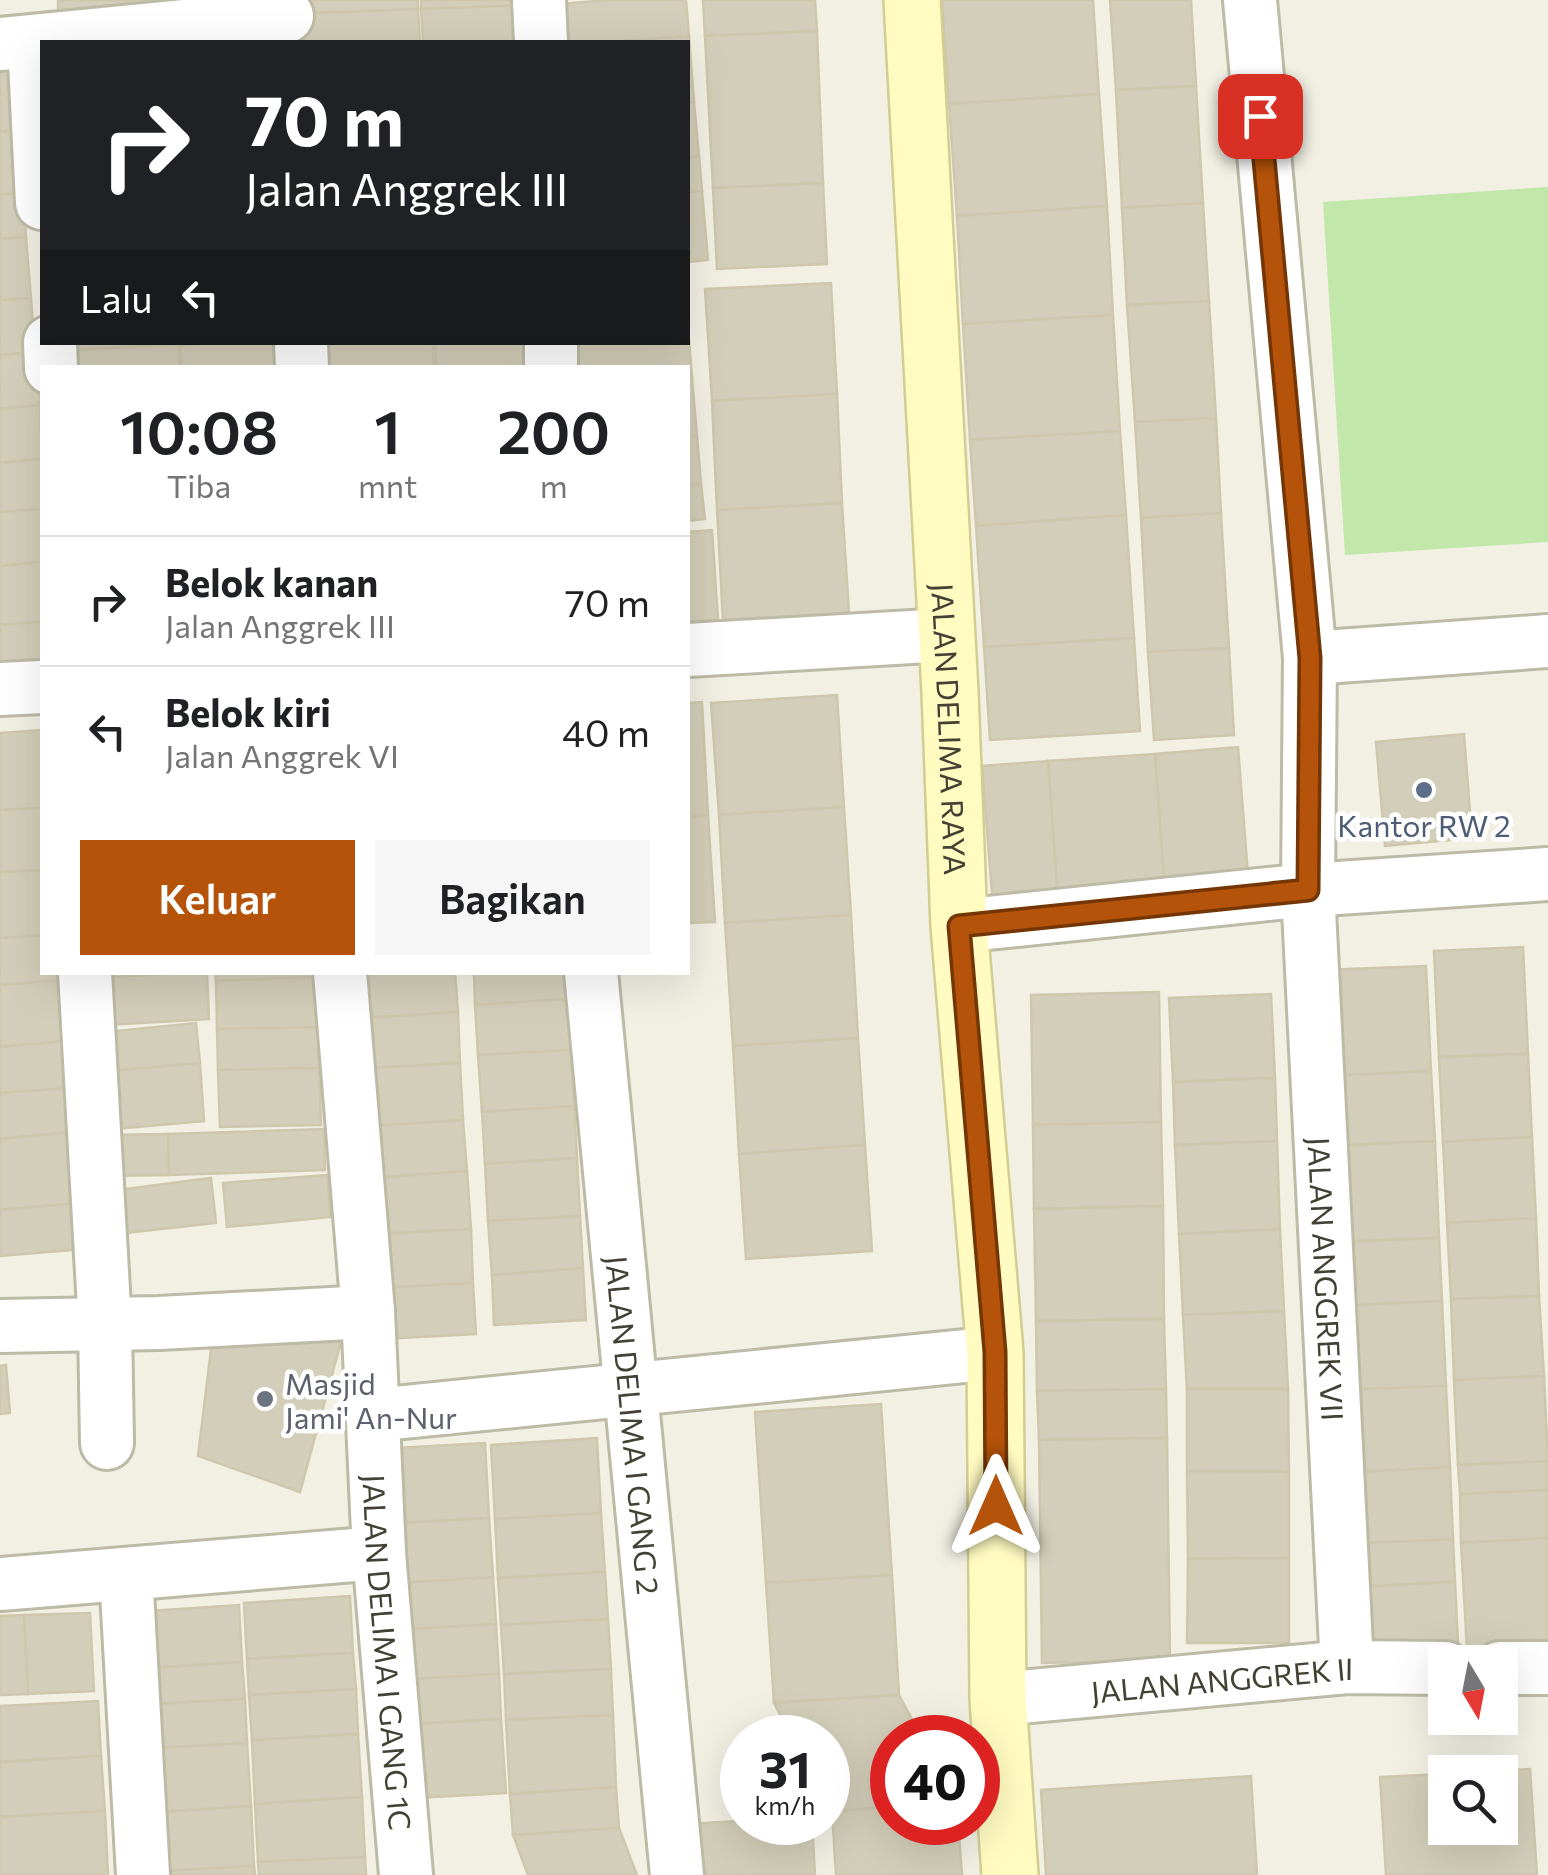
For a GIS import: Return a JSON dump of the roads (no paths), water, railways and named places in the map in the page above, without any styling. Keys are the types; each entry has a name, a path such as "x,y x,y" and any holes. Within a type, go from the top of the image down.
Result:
{"street":[{"path":"540,0 541,40"},
{"name":"JALAN DELIMA RAYA","path":"912,0 959,926 995,1352 998,1699 1010,1875"},
{"name":"JALAN ANGGREK VII","path":"1250,0 1310,658 1308,890 1348,1667"},
{"path":"52,40 287,20"},
{"path":"17,43 40,190"},
{"path":"690,650 946,634"},
{"path":"1310,658 1548,641"},
{"path":"0,689 40,687"},
{"path":"959,926 1308,890 1548,874"},
{"path":"85,975 105,1324 107,1443"},
{"name":"JALAN DELIMA I GANG 1C","path":"340,975 368,1312 379,1553 406,1875"},
{"name":"JALAN DELIMA I GANG 2","path":"591,975 676,1875"},
{"path":"0,1326 368,1312"},
{"path":"374,1415 995,1352"},
{"path":"0,1584 379,1553"},
{"path":"126,1574 143,1875"},
{"name":"JALAN ANGGREK II","path":"998,1699 1348,1667 1428,1668"},
{"path":"1518,1668 1548,1668"}],"place":[{"name":"Kantor RW 2","path":"1424,790"},
{"name":"Masjid Jami' An-Nur","path":"265,1399"}]}
